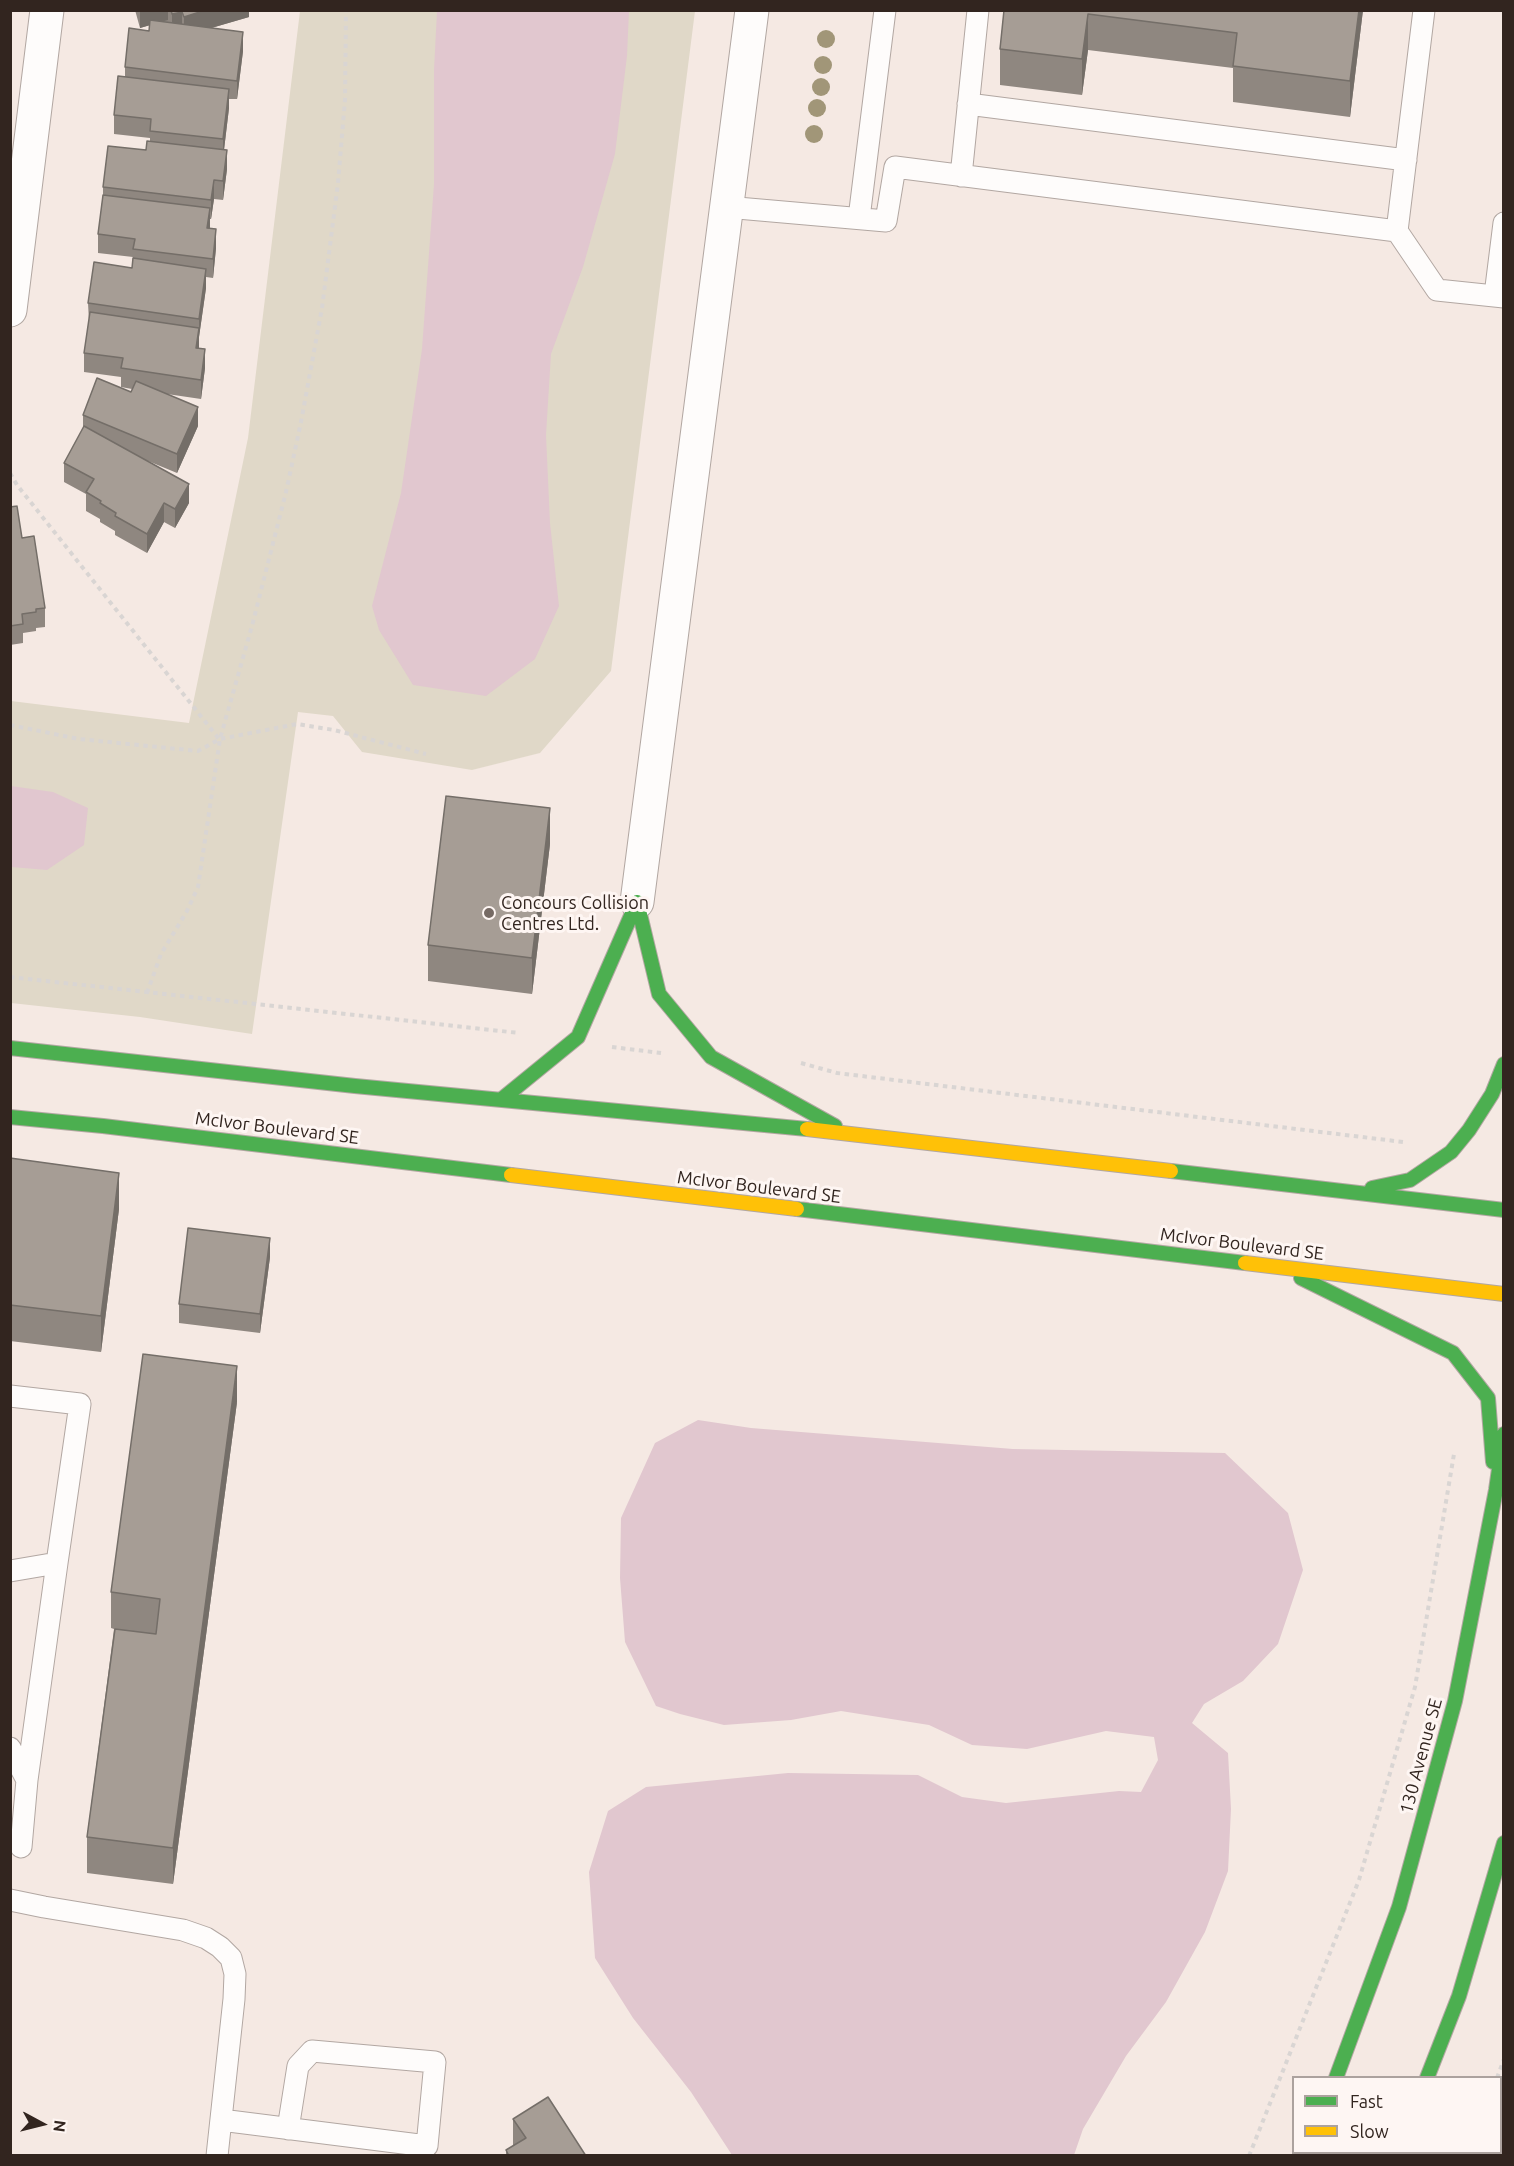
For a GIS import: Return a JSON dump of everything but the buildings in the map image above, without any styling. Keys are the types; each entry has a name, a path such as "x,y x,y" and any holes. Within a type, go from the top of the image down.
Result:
{"main road":[{"path":"502,1099 578,1036 637,902"},
{"path":"637,902 659,994 711,1057 847,1133"},
{"path":"10,1048 355,1086 847,1133 1503,1210"},
{"path":"1350,1193 1410,1180 1451,1152 1469,1130 1492,1094 1503,1064"},
{"name":"McIvor Boulevard SE","path":"10,1117 102,1126 1503,1294"},
{"path":"1278,1267 1453,1353 1488,1398 1496,1490"},
{"name":"130 Avenue SE","path":"1337,2076 1402,1896 1455,1701 1496,1490 1503,1434"},
{"path":"1428,2076 1459,1996 1503,1843"}],"street":[{"path":"10,310 47,10"},
{"path":"637,902 752,10"}],"lane":[{"path":"859,218 885,10"},
{"path":"961,176 978,10"},
{"path":"1424,10 1397,231 1437,290 1499,296 1503,223"},
{"path":"968,105 1406,160"},
{"path":"726,207 886,221 895,168 1397,231"},
{"path":"10,1396 80,1404 27,1780 21,1847"},
{"path":"10,1571 57,1563"},
{"path":"10,1748 27,1780"},
{"path":"10,1900 183,1930 206,1938 231,1958 236,1974 217,2156"},
{"path":"221,2120 288,2129 427,2146 435,2061 312,2051 298,2066 288,2129"}],"path":[{"path":"147,993 161,954 187,911 198,887 220,740 286,492 322,308 338,183 345,100 346,10"},
{"path":"10,473 17,485 220,740"},
{"path":"10,725 80,739 198,751 220,740 297,724 351,734 426,754"},
{"path":"10,977 519,1033"},
{"path":"601,1045 666,1054"},
{"path":"792,1060 837,1073 1411,1142"},
{"path":"1249,2156 1359,1881 1415,1687 1454,1451"},
{"path":"1498,2076 1503,2059"}],"shaded area":[{"path":"300,11 695,11 611,671 540,753 472,770 362,752 333,716 298,712 252,1034 140,1017 11,1003 11,701 189,723 248,438"},
{"path":"437,11 629,11 627,56 615,154 583,267 551,354 546,435 550,523 559,606 535,659 486,696 413,685 379,630 372,606 401,493 422,349 434,184 434,70"},
{"path":"11,786 53,792 88,808 84,845 47,870 11,867"},
{"path":"698,1420 751,1428 1013,1449 1225,1453 1288,1513 1303,1570 1278,1644 1243,1681 1204,1704 1192,1723 1228,1753 1231,1809 1228,1871 1205,1932 1166,2002 1126,2056 1083,2129 1074,2155 732,2155 691,2092 633,2018 595,1958 589,1872 608,1811 646,1787 788,1773 918,1775 962,1797 1006,1803 1119,1791 1141,1792 1158,1760 1154,1737 1106,1731 1027,1749 972,1745 929,1725 841,1711 791,1720 724,1725 656,1706 625,1642 620,1578 621,1518 655,1443"}],"traffic: fast":[{"path":"637,902 659,994 711,1057 835,1126"},
{"path":"502,1099 578,1037 637,902"},
{"path":"10,1048 355,1086 807,1129"},
{"path":"1372,1188 1410,1180 1451,1152 1469,1130 1492,1094 1504,1064"},
{"path":"10,1117 511,1175"},
{"path":"1171,1171 1504,1210"},
{"path":"797,1209 1245,1263"},
{"path":"1301,1278 1453,1353 1488,1398 1493,1462"},
{"path":"1337,2076 1399,1907 1455,1701 1496,1490 1504,1434"},
{"path":"1428,2076 1459,1996 1504,1843"}],"traffic: slow":[{"path":"807,1129 1171,1171"},
{"path":"511,1175 797,1209"},
{"path":"1245,1263 1504,1294"}],"place":[{"name":"Concours Collision Centres Ltd.","path":"489,913"}]}
